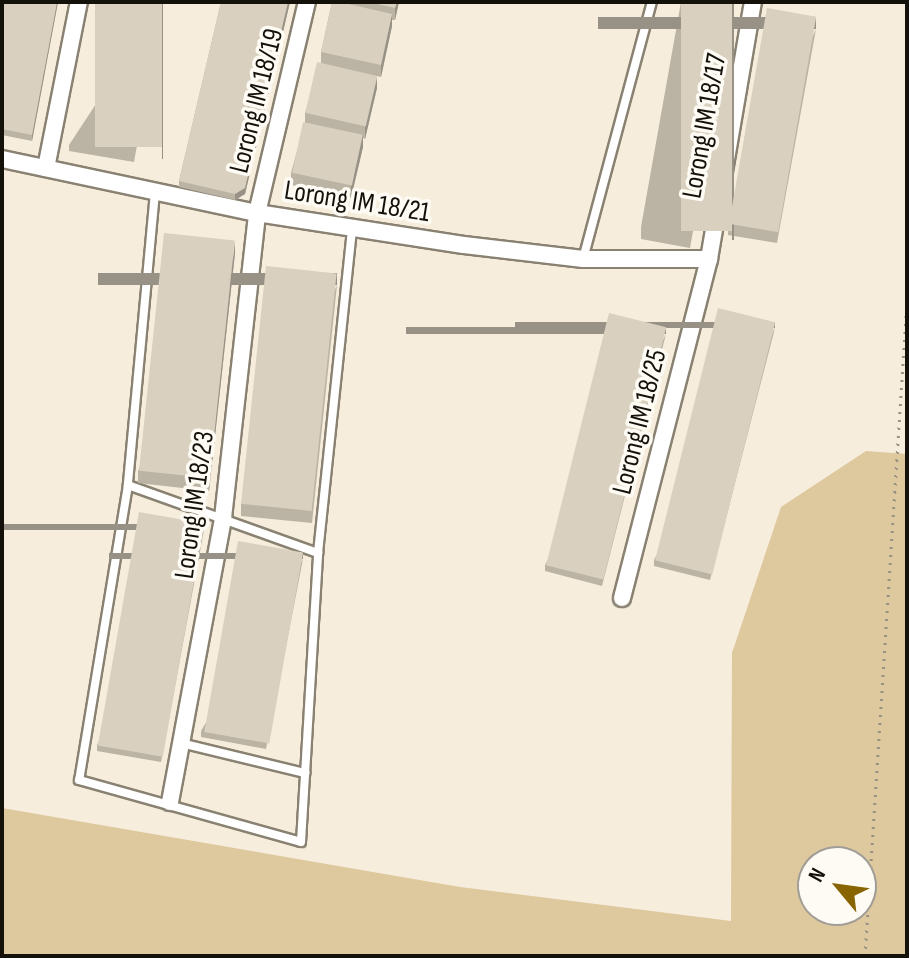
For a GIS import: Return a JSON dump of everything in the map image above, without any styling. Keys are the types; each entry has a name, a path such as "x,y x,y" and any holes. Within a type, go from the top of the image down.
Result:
{"street":[{"path":"46,168 79,2"},
{"name":"Lorong IM 18/19","path":"257,213 307,2"},
{"name":"Lorong IM 18/17","path":"709,259 753,2"},
{"name":"Lorong IM 18/21","path":"2,159 257,213 352,228 583,259 709,259"},
{"name":"Lorong IM 18/23","path":"170,802 223,518 257,213"},
{"name":"Lorong IM 18/25","path":"622,598 709,259"}],"lane":[{"path":"583,259 652,2"},
{"path":"155,191 128,485 79,780 170,802 301,842 318,553 352,228"},
{"path":"128,485 318,553"},
{"path":"181,743 305,773"}],"path":[{"path":"865,956 907,301"}],"shaded area":[{"path":"866,451 907,454 907,956 2,956 2,808 460,887 731,921 732,653 781,507"}],"building":[{"path":"2,2 57,2 32,135 2,129"},
{"path":"95,2 162,2 162,147 95,147"},
{"path":"221,2 288,2 245,188 235,194 179,181"},
{"path":"332,2 392,14 381,65 321,52"},
{"path":"368,2 397,2 395,8"},
{"path":"681,2 732,2 732,231 681,231"},
{"path":"767,8 816,17 778,232 729,224"},
{"path":"317,62 377,76 366,127 305,113"},
{"path":"303,122 363,135 352,186 292,173"},
{"path":"164,233 235,240 210,478 139,471"},
{"path":"266,266 337,273 312,511 241,504"},
{"path":"718,308 775,322 712,575 655,560"},
{"path":"609,313 666,327 603,580 546,565"},
{"path":"139,512 204,523 163,757 98,745"},
{"path":"238,541 303,552 269,744 204,732"}]}
